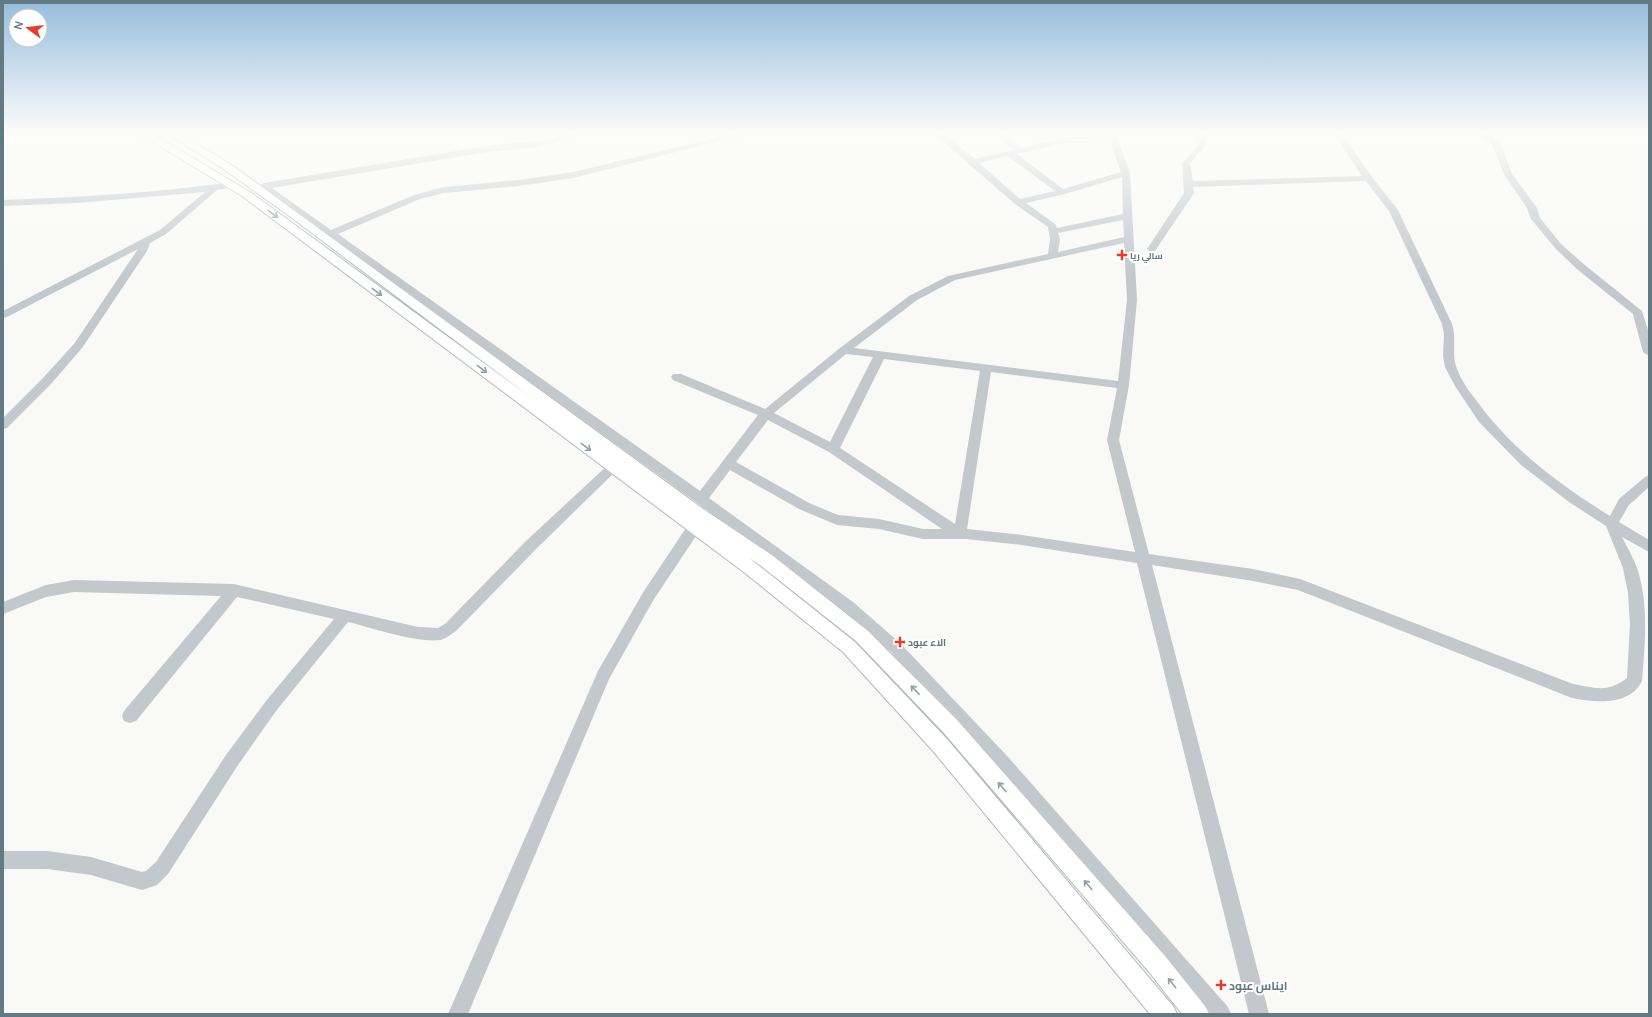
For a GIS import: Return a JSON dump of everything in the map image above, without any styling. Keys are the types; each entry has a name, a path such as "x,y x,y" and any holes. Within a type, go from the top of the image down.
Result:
{"main road":[{"path":"226,181 695,526 751,568 849,647 940,746 1165,1014"},
{"path":"251,181 693,510 767,561 862,636 950,726 1157,964 1197,1014"}],"street":[{"path":"260,187 293,181"},
{"path":"332,233 416,197 469,186 529,181"},
{"path":"995,181 1018,202 1052,226 1055,239 1053,255"},
{"path":"1048,181 1062,192"},
{"path":"1018,202 1062,192 1098,181"},
{"path":"1126,181 1132,300 1123,384 1113,440 1259,1014"},
{"path":"1152,249 1184,203 1189,193 1190,184 1265,181"},
{"path":"1371,181 1393,210 1444,317 1450,336 1448,352 1449,363 1455,377 1478,413 1494,433 1534,469 1649,547"},
{"path":"1513,181 1532,208 1536,219 1558,246 1582,268 1632,306 1638,313 1649,352"},
{"path":"3,203 77,200 232,185"},
{"path":"260,187 332,233 792,564 848,606 896,648 1003,763 1221,1014"},
{"path":"3,315 145,242 170,227 213,188"},
{"path":"1054,231 1128,216"},
{"path":"701,499 766,414 844,350 913,298 952,278 1129,239"},
{"path":"3,425 47,381 78,346 142,251 145,242"},
{"path":"844,350 1123,384"},
{"path":"833,449 880,355"},
{"path":"960,534 986,368"},
{"path":"677,377 766,414 833,449 960,534"},
{"path":"729,463 804,506 837,520 879,524 923,534 960,534 1022,540 1143,560 1253,575 1300,585 1572,692 1599,696 1620,693 1634,681 1637,655 1634,584 1630,567 1614,537 1612,523 1624,502 1649,480"},
{"path":"3,608 43,591 57,587 74,586 234,590 418,633 440,634 451,627 531,544 614,467"},
{"path":"458,1014 603,676 649,595 695,526"},
{"path":"130,716 234,590"},
{"path":"3,860 47,860 91,866 142,881 151,879 162,868 232,760 272,706 346,616"}],"place":[{"name":"سالي ريا","path":"1122,255"},
{"name":"الاء عبود","path":"900,642"},
{"name":"ايناس عبود","path":"1221,985"}]}
